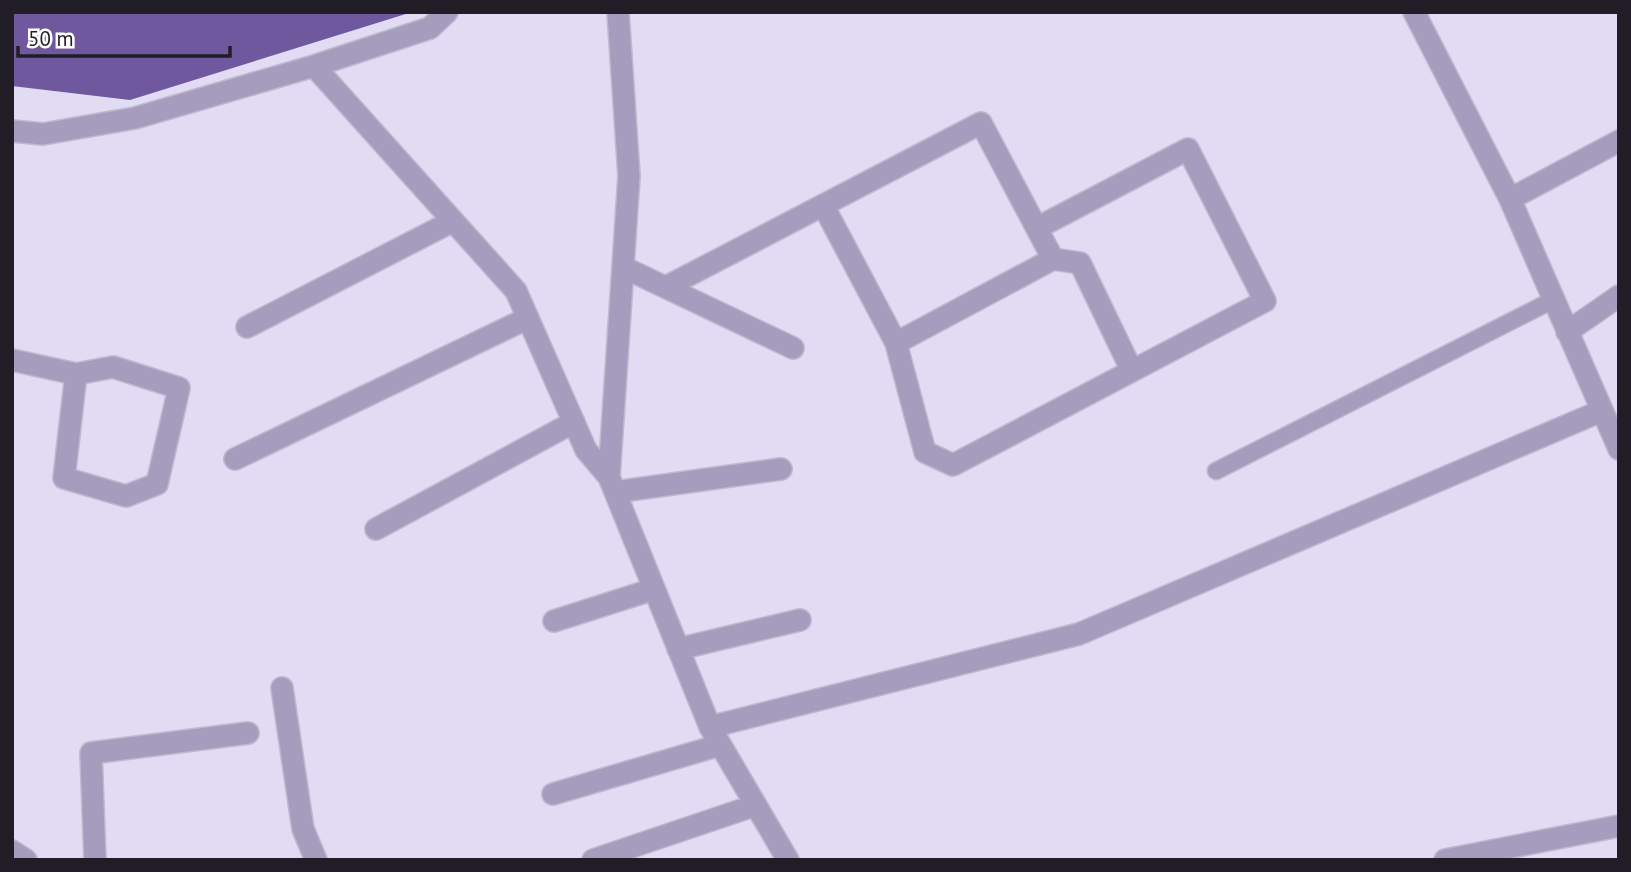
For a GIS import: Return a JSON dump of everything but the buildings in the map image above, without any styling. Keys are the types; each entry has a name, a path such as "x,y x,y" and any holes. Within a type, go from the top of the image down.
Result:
{"street":[{"path":"12,131 43,134 135,117 314,66 430,28 447,12"},
{"path":"612,485 629,176 618,12"},
{"path":"1417,13 1510,199 1619,449"},
{"path":"314,66 516,291 586,450 612,485 715,736 788,860"},
{"path":"666,288 981,123 1053,259"},
{"path":"1510,199 1619,141"},
{"path":"824,205 895,343 925,452 953,465 1265,301 1188,149 1037,228"},
{"path":"247,327 453,221"},
{"path":"895,343 1053,259 1080,262 1132,371"},
{"path":"625,268 793,348"},
{"path":"1567,332 1619,296"},
{"path":"235,459 528,318"},
{"path":"12,360 76,374 113,367 179,388 157,484 126,496 64,478 76,374"},
{"path":"553,794 715,736 1079,634 1601,411"},
{"path":"376,529 574,422"},
{"path":"612,485 781,469"},
{"path":"554,621 654,589"},
{"path":"678,649 800,620"},
{"path":"282,688 303,829 316,860"},
{"path":"95,860 91,753 248,733"},
{"path":"593,860 756,805"},
{"path":"1444,860 1619,826"},
{"path":"12,852 26,860"}],"lane":[{"path":"1216,471 1553,300"}]}
